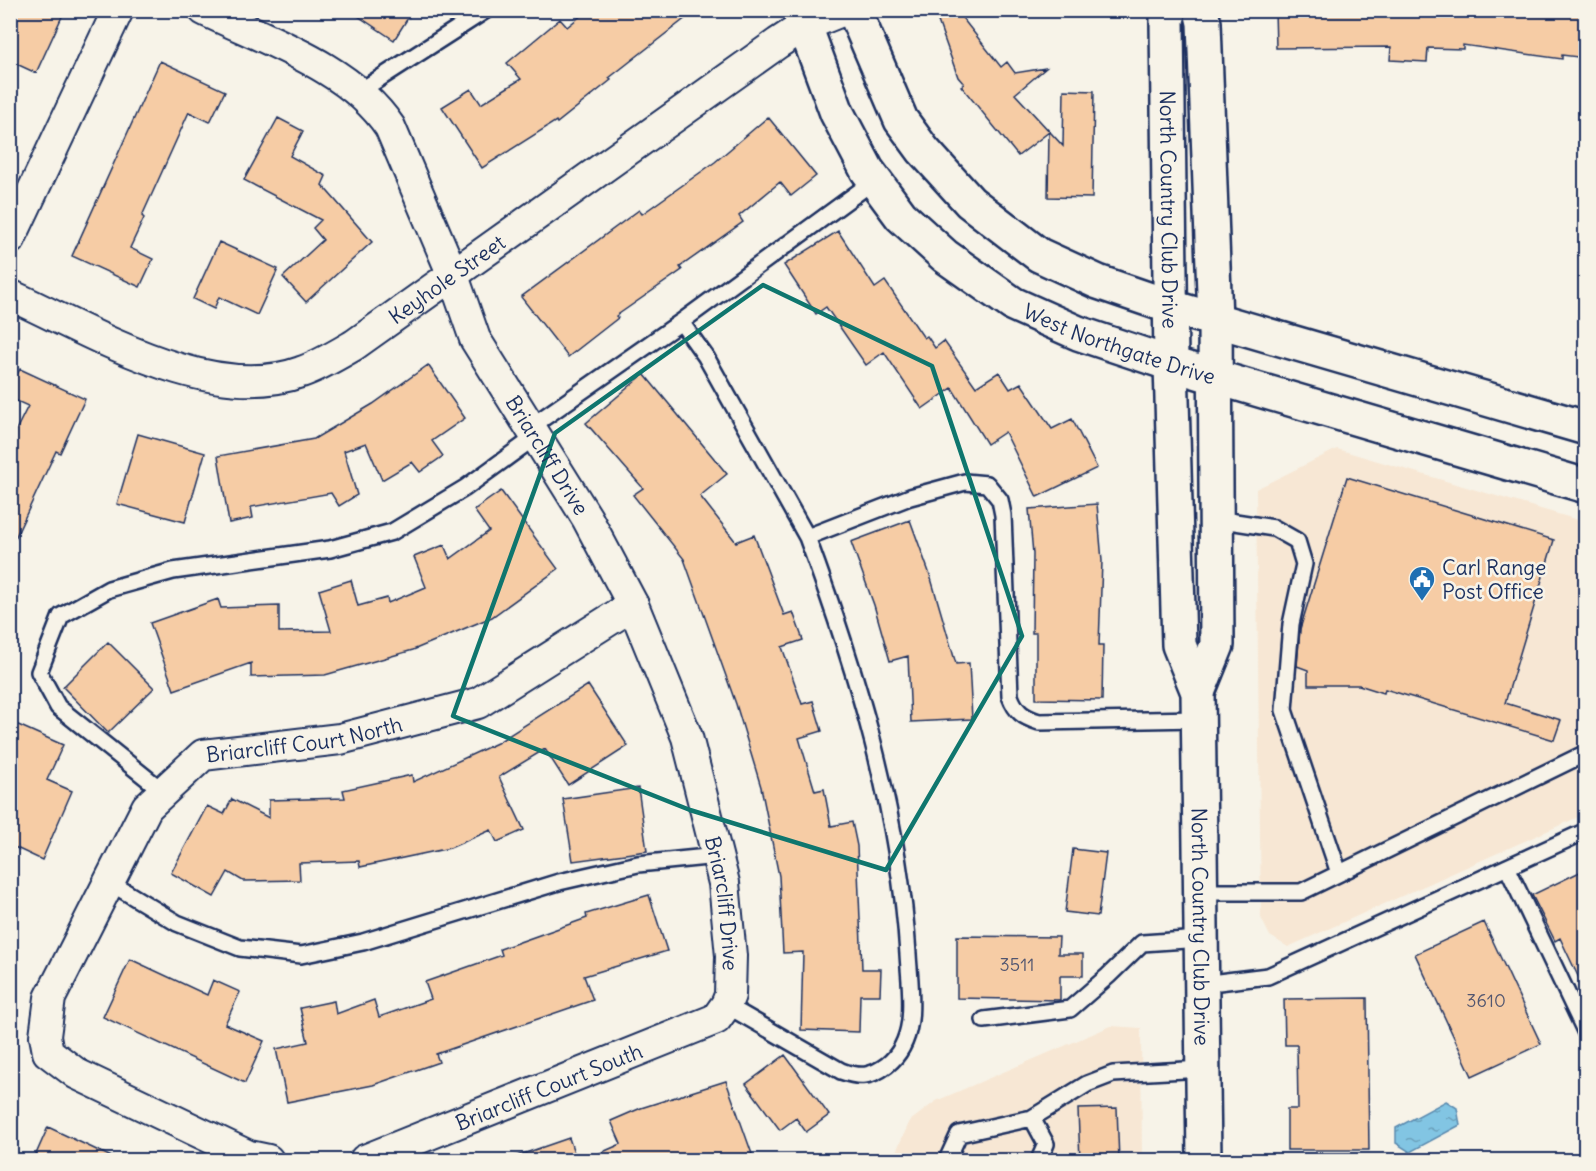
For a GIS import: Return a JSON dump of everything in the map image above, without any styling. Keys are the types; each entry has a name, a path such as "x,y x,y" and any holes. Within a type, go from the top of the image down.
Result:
{"main road":[{"path":"854,10 901,120 935,166 970,202 1039,255 1068,270 1171,307 1586,428"},
{"name":"North Country Club Drive","path":"1170,10 1167,20 1171,364 1179,645 1199,705"},
{"name":"North Country Club Drive","path":"1201,10 1204,23 1215,320 1217,645 1199,705 1204,1161"},
{"name":"West Northgate Drive","path":"801,18 837,113 875,180 901,216 927,240 1013,304 1078,333 1171,364 1586,486"}],"street":[{"path":"10,239 118,10"},
{"name":"Briarcliff Drive","path":"204,10 331,72 360,91 390,127 406,158 452,273 475,339 587,518 633,605 687,737 724,883 731,956 726,1005"},
{"name":"Keyhole Street","path":"10,295 161,364 197,376 232,381 299,373 354,345 801,18 844,10"},
{"name":"Briarcliff Court North","path":"268,1161 249,1156 77,1074 48,1052 45,1036 50,998 147,807 203,755 340,739 478,703 633,605"},
{"name":"Briarcliff Court South","path":"365,1161 716,1020 726,1005"}],"lane":[{"path":"360,91 486,10"},
{"path":"164,792 58,707 39,672 61,616 109,589 173,571 330,549 392,532 465,488 532,432 875,180"},
{"path":"681,322 706,357 807,537 841,630 884,784 898,857 907,937 912,1019 904,1042 891,1061 874,1074 857,1077 841,1071 726,1005"},
{"path":"807,537 910,497 965,482 987,484 1000,500 1003,515 1010,696 1015,709 1024,717 1039,722 1199,705"},
{"path":"1216,519 1274,528 1297,541 1304,564 1291,624 1284,710 1339,873"},
{"path":"1201,892 1301,892 1586,753"},
{"path":"1202,984 1268,976 1586,831"},
{"path":"110,882 177,923 240,948 300,956 363,942 560,882 638,864 717,856"},
{"path":"1508,867 1586,1033"},
{"path":"984,1020 1070,1009 1142,943 1202,939"},
{"path":"947,1161 959,1134 1032,1118 1087,1084 1113,1074 1203,1069"},
{"path":"1032,1118 1046,1144 1039,1161"}],"highlighted area":[{"path":"763,285 932,366 1022,636 886,870 690,810 453,716 555,433"}],"shaded area":[{"path":"1337,449 1585,522 1585,814 1288,947 1270,936 1261,918 1256,489"},
{"path":"1111,1026 1141,1028 1142,1160 892,1160 910,1121 936,1101"}],"water":[{"path":"1446,1101 1457,1108 1460,1125 1410,1152 1396,1143 1396,1128"}],"building":[{"path":"10,10 65,10 36,73 10,61"},
{"path":"349,10 413,10 394,40"},
{"path":"588,10 696,10 609,78 611,80 557,123 556,121 482,168 442,107 471,89 481,104 521,79 507,63 560,19 567,27"},
{"path":"934,10 956,10 1001,67 1007,62 1015,73 1046,68 1015,94 1063,146 1064,90 1094,91 1092,198 1048,197 1049,132 1018,156 961,86 964,84 958,77"},
{"path":"1275,10 1586,10 1586,58 1562,55 1562,59 1463,45 1463,49 1428,48 1427,62 1390,60 1391,47 1276,48"},
{"path":"160,61 225,91 210,122 189,112 142,216 144,218 130,248 153,259 140,287 72,256"},
{"path":"768,117 816,176 791,196 780,182 739,216 743,222 680,267 682,270 616,316 618,318 568,357 521,297 639,210 642,214 715,162"},
{"path":"278,118 303,131 290,156 326,176 322,185 372,242 306,302 283,277 323,240 313,228 321,220 244,180"},
{"path":"838,231 875,288 885,281 924,338 927,336 935,348 944,341 976,387 999,372 1010,389 1021,383 1052,429 1072,419 1097,468 1037,497 1005,432 987,444 952,388 922,409 884,352 866,365 826,307 816,314 784,265"},
{"path":"219,242 278,269 257,315 219,297 214,309 193,299"},
{"path":"428,365 465,418 432,441 443,456 420,472 412,462 382,480 366,443 344,451 357,495 339,506 331,493 251,507 253,518 229,523 218,456 314,439 373,404"},
{"path":"20,369 85,399 60,453 56,451 10,549 10,442 28,406 10,398 10,389"},
{"path":"644,374 727,474 700,496 736,542 754,535 784,615 793,612 803,640 782,647 802,704 813,701 822,731 799,738 815,791 824,789 831,826 852,822 857,846 862,969 881,969 880,995 860,995 859,1032 801,1030 803,952 783,953 779,876 761,787 736,704 684,559 633,495 643,488 586,423"},
{"path":"138,434 205,453 185,522 117,504"},
{"name":"Carl Range Post Office","path":"1347,477 1554,540 1505,703 1561,720 1554,740 1385,689 1384,693 1359,685 1308,685 1308,670 1297,666 1300,629"},
{"path":"501,491 558,569 492,617 413,650 325,675 251,677 251,663 174,690 150,623 218,599 221,608 279,606 279,632 331,631 319,590 351,580 358,606 387,598 388,603 426,587 414,557 444,545 450,559 489,531 474,510"},
{"path":"1097,504 1102,561 1099,645 1103,645 1102,700 1036,699 1036,633 1032,633 1033,554 1029,509"},
{"path":"910,520 930,575 956,664 969,663 972,719 911,722 908,656 890,661 874,605 851,542"},
{"path":"108,642 154,688 108,733 63,687"},
{"path":"588,685 628,746 568,785 545,749 499,777 524,830 497,842 491,830 450,848 360,867 359,861 299,863 300,880 243,881 228,872 214,897 171,873 207,806 224,814 232,799 269,818 269,800 345,798 343,790 412,775 413,782 497,743"},
{"path":"16,724 63,745 47,780 72,791 42,860 10,845 10,736"},
{"path":"638,788 647,851 573,861 563,799"},
{"path":"1073,849 1106,853 1098,916 1065,912"},
{"path":"1586,869 1586,993 1560,938 1555,941 1532,895"},
{"path":"649,895 667,951 584,976 593,1000 436,1054 439,1062 373,1085 287,1102 276,1049 308,1042 300,1008 334,1001 336,1014 374,1000 379,1017 431,999 425,982 502,955 500,949 587,918 586,914"},
{"path":"1484,922 1541,1044 1472,1076 1415,954"},
{"path":"957,936 1059,937 1058,954 1083,954 1083,976 1060,976 1060,1000 957,998"},
{"path":"130,959 207,995 213,980 240,992 225,1024 264,1041 245,1083 103,1017"},
{"path":"1367,998 1369,1150 1287,1150 1287,1109 1298,1109 1297,1045 1285,1045 1284,999"},
{"path":"785,1055 829,1115 806,1132 796,1118 780,1130 746,1084"},
{"path":"726,1081 752,1154 734,1161 582,1161 621,1144 611,1121 641,1108"},
{"path":"1117,1108 1119,1161 1080,1161 1078,1109"},
{"path":"48,1127 120,1161 33,1161"},
{"path":"569,1138 577,1161 515,1161 514,1157"}],"place":[{"name":"Carl Range Post Office","path":"1422,602"}]}
